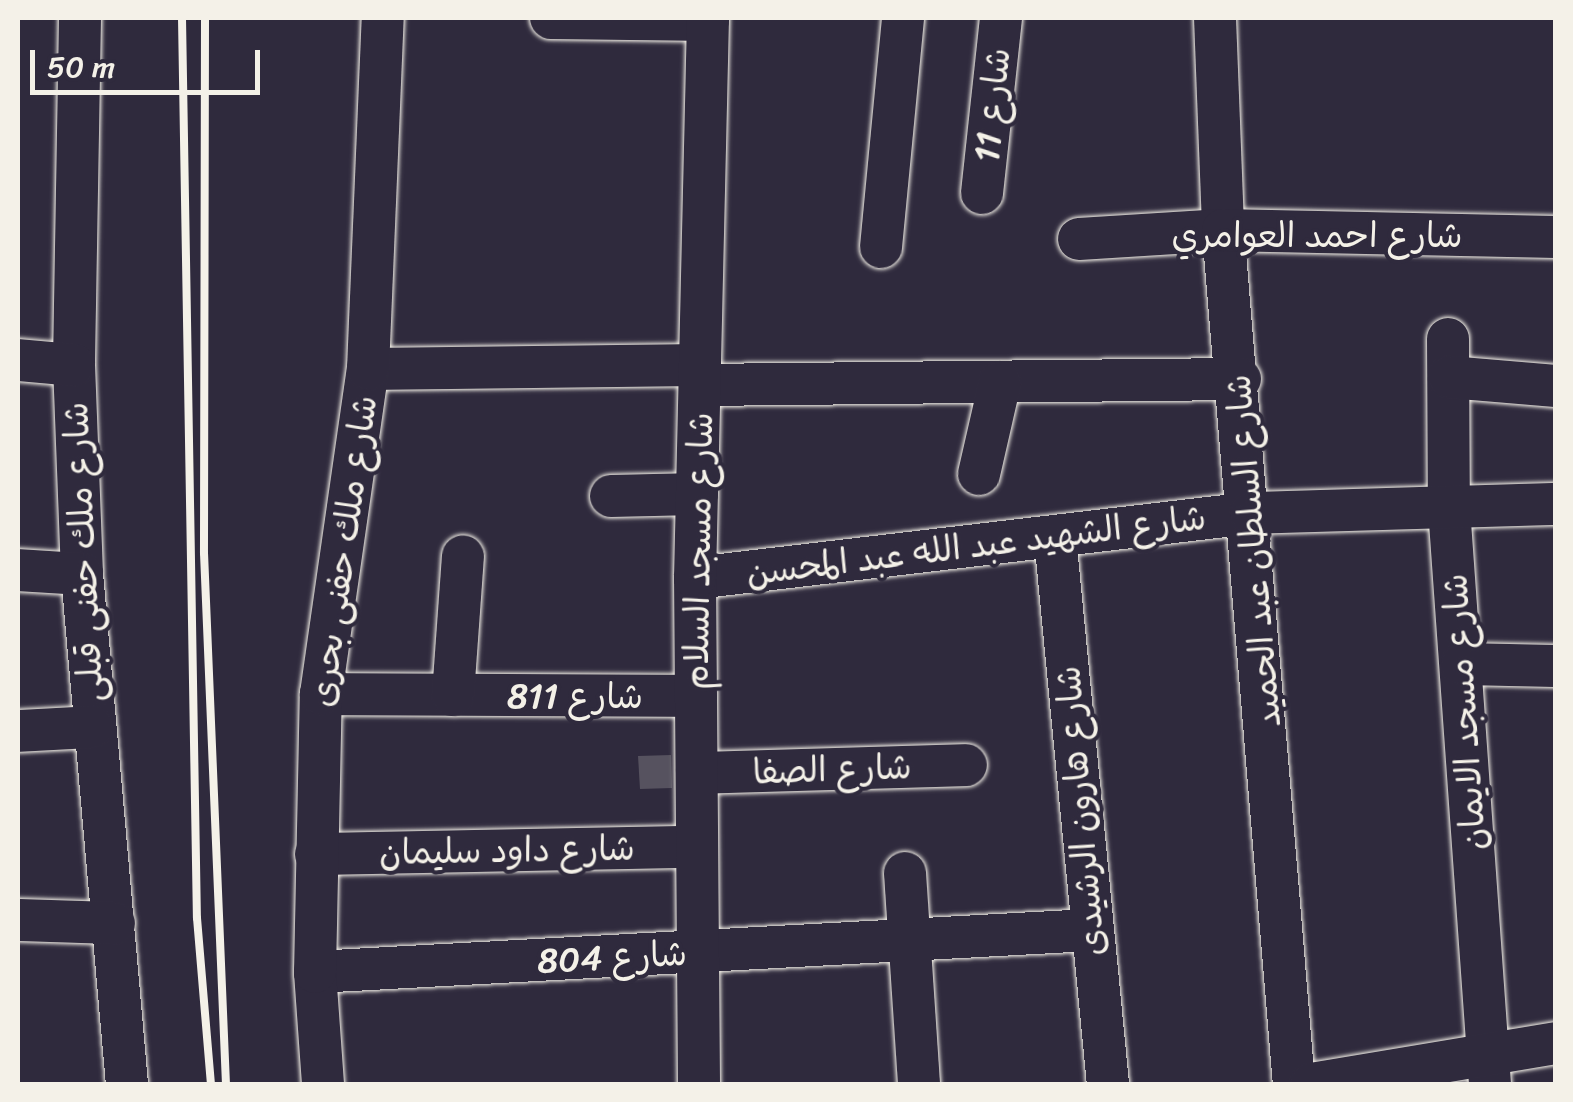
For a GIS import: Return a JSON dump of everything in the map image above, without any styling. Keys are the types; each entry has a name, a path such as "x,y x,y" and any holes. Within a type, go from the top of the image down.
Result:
{"street":[{"name":"شارع ملك حفنى قبلى","path":"80,18 74,365 82,574 92,727 114,924 126,1084"},
{"name":"شارع ملك حفنى بحرى","path":"323,1084 315,972 321,694 368,369 384,18"},
{"path":"552,18 708,19"},
{"path":"881,247 903,18"},
{"name":"شارع 11","path":"982,192 1002,18"},
{"name":"شارع السلطان عبد الحميد","path":"1216,18 1224,230 1252,512 1294,1084"},
{"name":"شارع مسجد السلام","path":"699,1084 696,578 708,19"},
{"name":"شارع احمد العوامري","path":"1079,239 1224,230 1556,236"},
{"name":"شارع مسجد الايمان","path":"1488,1069 1449,508 1449,358 1556,386"},
{"path":"18,360 74,365"},
{"path":"368,369 1000,382 1240,379"},
{"path":"979,474 1000,382"},
{"path":"611,496 698,494"},
{"name":"شارع الشهيد عبد الله عبد المحسن","path":"696,578 1252,512 1556,504"},
{"name":"شارع هارون الرشيدى","path":"1054,537 1108,1084"},
{"path":"453,695 463,556"},
{"path":"18,570 82,574"},
{"path":"1462,664 1556,666"},
{"name":"شارع 811","path":"321,694 696,696"},
{"path":"18,730 92,727"},
{"name":"شارع الصفا","path":"696,773 966,765"},
{"name":"شارع داود سليمان","path":"316,854 697,846"},
{"path":"905,873 919,1084"},
{"path":"18,920 114,924"},
{"name":"شارع 804","path":"315,972 1090,930"},
{"path":"1311,1084 1488,1069 1556,1043"}],"building":[{"path":"671,755 672,788 640,789 638,756"}],"railway":[{"path":"182,18 197,918 211,1084"},
{"path":"205,18 204,553 226,1084"}]}
